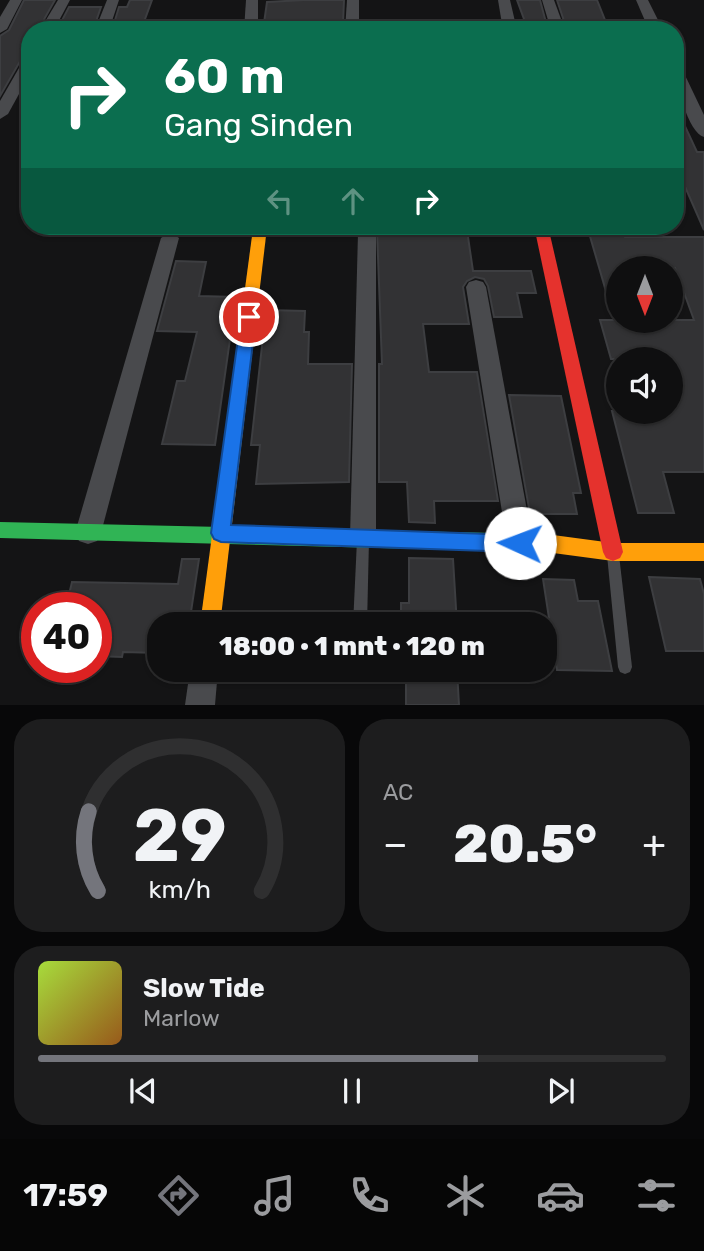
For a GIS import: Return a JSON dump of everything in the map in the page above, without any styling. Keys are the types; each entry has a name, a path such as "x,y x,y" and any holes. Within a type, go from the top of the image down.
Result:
{"street":[{"path":"0,29 16,0"},
{"path":"52,21 64,0"},
{"path":"105,21 113,0"},
{"path":"251,21 252,0"},
{"path":"352,21 353,0"},
{"path":"504,0 508,21"},
{"path":"548,0 555,21"},
{"path":"642,0 652,21"},
{"path":"0,114 21,77"},
{"path":"684,88 704,132"},
{"path":"363,537 368,235"},
{"path":"543,235 613,552"},
{"path":"212,612 259,236"},
{"path":"88,533 170,237"},
{"path":"476,287 520,543"},
{"path":"0,530 363,537 553,544 613,552 704,552"},
{"path":"200,705 203,682"}],"lane":[{"path":"360,612 363,537"},
{"path":"613,552 625,667"}],"building":[{"path":"24,0 55,0 43,21 21,21 21,60 0,96 0,36 9,30"},
{"path":"130,0 152,0 144,21 115,21 119,7 127,7"},
{"path":"344,0 343,21 264,21 267,2"},
{"path":"517,0 540,0 546,21 525,21"},
{"path":"557,0 597,0 605,21 564,21"},
{"path":"69,7 101,7 96,21 62,21"},
{"path":"684,124 697,152 704,152 704,230 684,184"},
{"path":"377,235 468,235 473,271 531,271 536,293 517,293 522,317 494,317 488,286 484,279 475,277 463,287 469,324 423,324 429,372 477,372 498,501 434,501 435,523 409,522 407,482 379,482 379,364 382,364"},
{"path":"590,235 704,237 704,472 663,472 674,513 638,513 615,424 683,424 683,347 608,347 600,320 606,320 606,333 683,333 683,320 694,320 683,290 683,256 606,256 606,291"},
{"path":"176,261 206,262 199,296 236,297 215,445 162,444 177,381 185,381 197,332 157,331"},
{"path":"266,310 305,311 304,332 309,332 308,364 352,364 349,482 256,484 260,445 251,445"},
{"path":"509,395 561,396 581,493 573,493 577,514 530,514"},
{"path":"409,558 453,559 456,612 401,612 401,603 409,603"},
{"path":"182,559 199,559 191,612 147,612 147,653 123,652 122,657 112,657 112,592 70,592 72,582 178,584"},
{"path":"649,577 700,579 704,594 704,651 666,651"},
{"path":"543,579 574,580 578,601 598,601 612,671 557,670 557,612 548,612"},
{"path":"406,682 458,682 459,705 406,705"}],"traffic: fast":[{"path":"0,530 496,542"}],"traffic: slow":[{"path":"212,612 259,236"},
{"path":"496,542 553,544 613,552 704,552"}],"traffic: jam":[{"path":"543,235 613,552"}],"route":[{"path":"249,317 221,533 520,543"}]}
